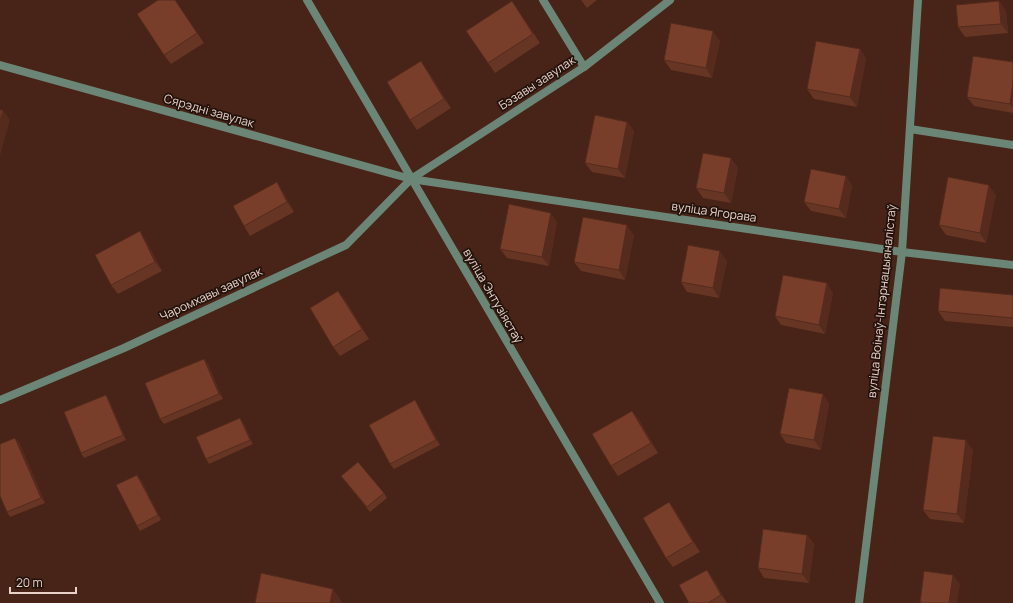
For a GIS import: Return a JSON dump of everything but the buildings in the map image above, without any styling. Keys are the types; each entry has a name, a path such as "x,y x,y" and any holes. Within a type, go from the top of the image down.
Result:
{"street":[{"name":"вуліца Энтузіястаў","path":"307,0 660,603"},
{"path":"543,0 584,67"},
{"name":"Бэзавы завулак","path":"411,179 584,67 670,0"},
{"name":"вуліца Воінаў-Інтэрнацыяналістаў","path":"859,603 902,252 918,0"},
{"name":"Сярэдні завулак","path":"0,65 411,179"},
{"path":"910,129 1013,145"},
{"name":"вуліца Ягорава","path":"411,179 902,252 1013,265"},
{"name":"Чаромхавы завулак","path":"0,400 124,348 346,245 411,179"}]}
